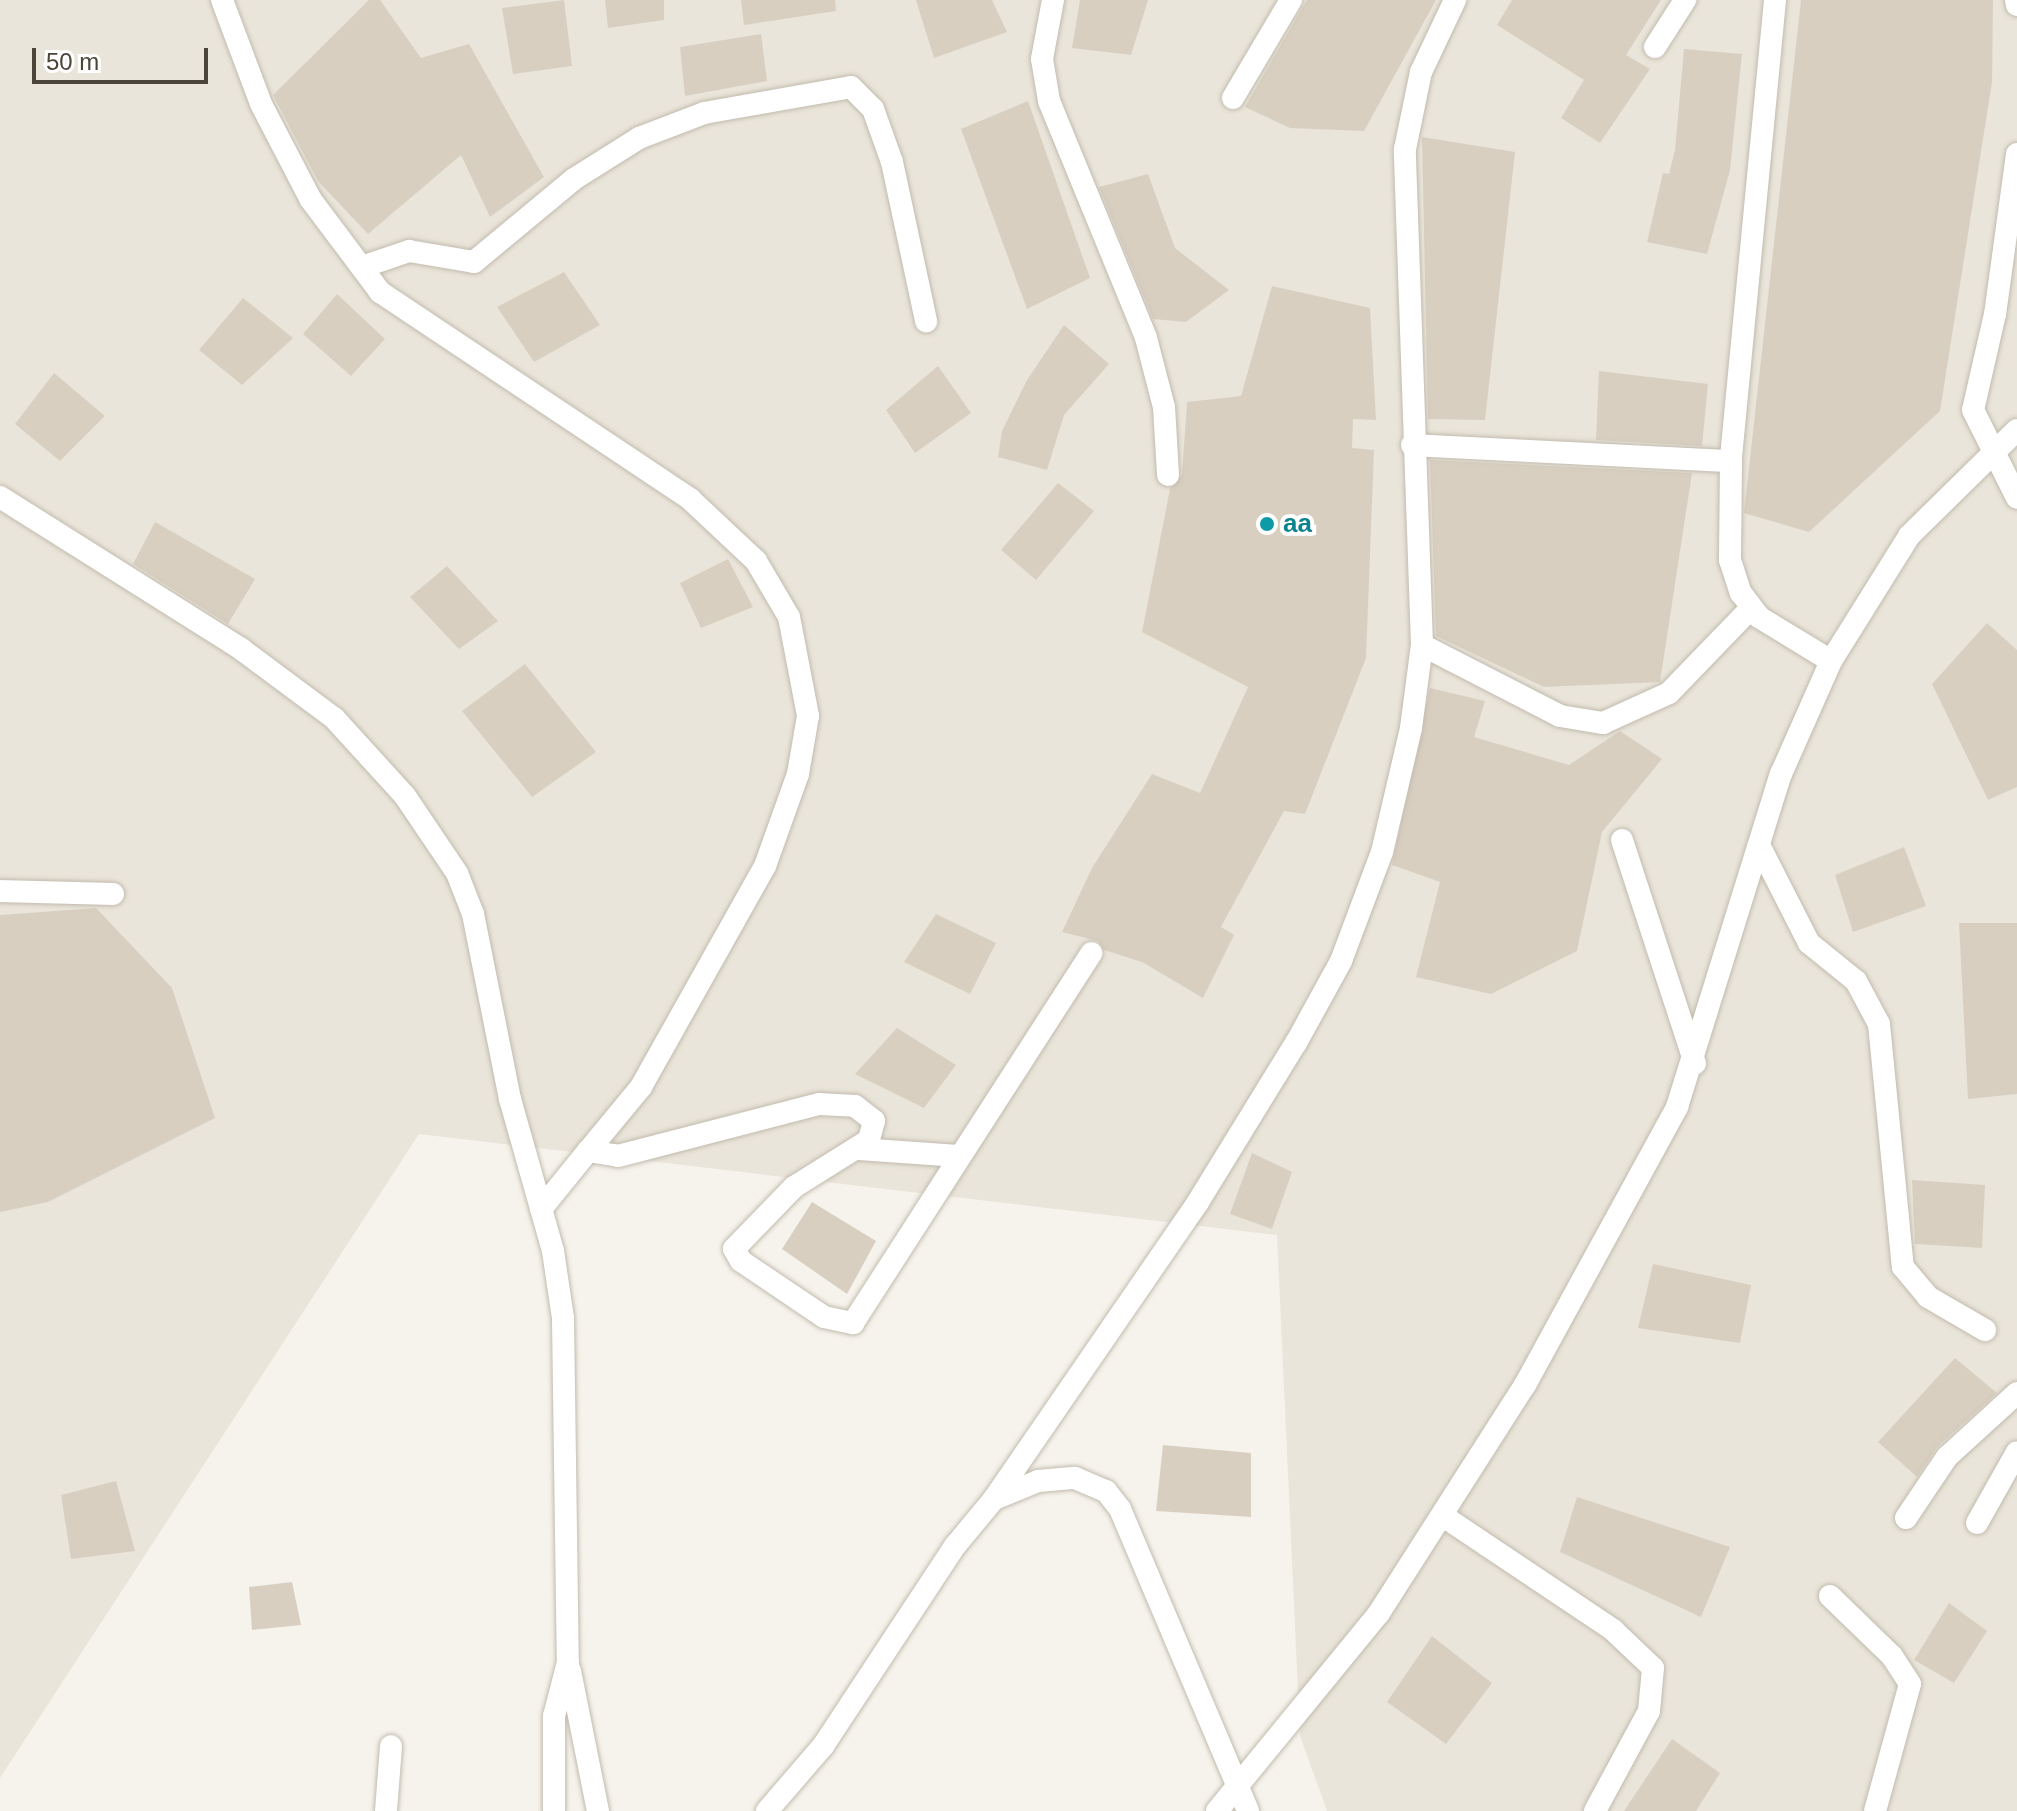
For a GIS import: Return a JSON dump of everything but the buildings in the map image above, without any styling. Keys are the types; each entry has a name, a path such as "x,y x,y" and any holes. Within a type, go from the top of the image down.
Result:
{"street":[{"path":"222,0 261,104 311,200 380,292 706,514 756,561 789,617 804,676 808,716 798,774 765,866 641,1087 541,1209"},
{"path":"1053,0 1042,59 1049,101 1146,338 1164,407 1168,475"},
{"path":"1233,98 1291,0"},
{"path":"767,1811 823,1746 955,1546 994,1499 1198,1202 1317,1007 1382,852 1411,728 1422,645 1412,445 1405,149 1421,72 1455,0"},
{"path":"1655,47 1685,0"},
{"path":"1775,0 1731,461 1730,560 1751,608 1831,661"},
{"path":"362,267 409,251 474,262 574,179 639,138 704,113 851,87 873,109 892,162 926,321"},
{"path":"2017,154 1995,314 1973,390 1977,425 2017,498"},
{"path":"1217,1811 1237,1782 1350,1652 1443,1516 1620,1221 1695,1063 1781,774 1831,661 1909,536 2017,430"},
{"path":"1412,445 1731,461"},
{"path":"0,497 304,694 405,796 457,873 473,914 510,1099 541,1209 563,1318 568,1662 598,1811"},
{"path":"1422,645 1560,716 1603,723 1669,693 1751,608"},
{"path":"1622,840 1695,1063"},
{"path":"1759,845 1809,943 1856,981 1879,1024 1903,1267 1928,1297 1985,1330"},
{"path":"0,891 113,894"},
{"path":"588,1151 626,1155 839,1104 874,1121 859,1149 794,1187 734,1249 741,1261 842,1325 860,1314 1091,953"},
{"path":"859,1149 959,1156"},
{"path":"1906,1518 1947,1457 2017,1393"},
{"path":"1977,1523 2017,1452"},
{"path":"994,1499 1060,1478 1090,1481 1106,1491 1120,1509 1248,1811"},
{"path":"1443,1516 1613,1630 1653,1668 1649,1711 1595,1811"},
{"path":"1830,1596 1892,1656 1910,1684 1875,1811"},
{"path":"554,1811 554,1716 568,1662"},
{"path":"386,1811 391,1746"}],"shaded area":[{"path":"0,0 2017,0 2017,1811 1327,1811 1300,1736 1277,1235 419,1134 0,1778"}],"place":[{"name":"aa","path":"1267,524"}]}
